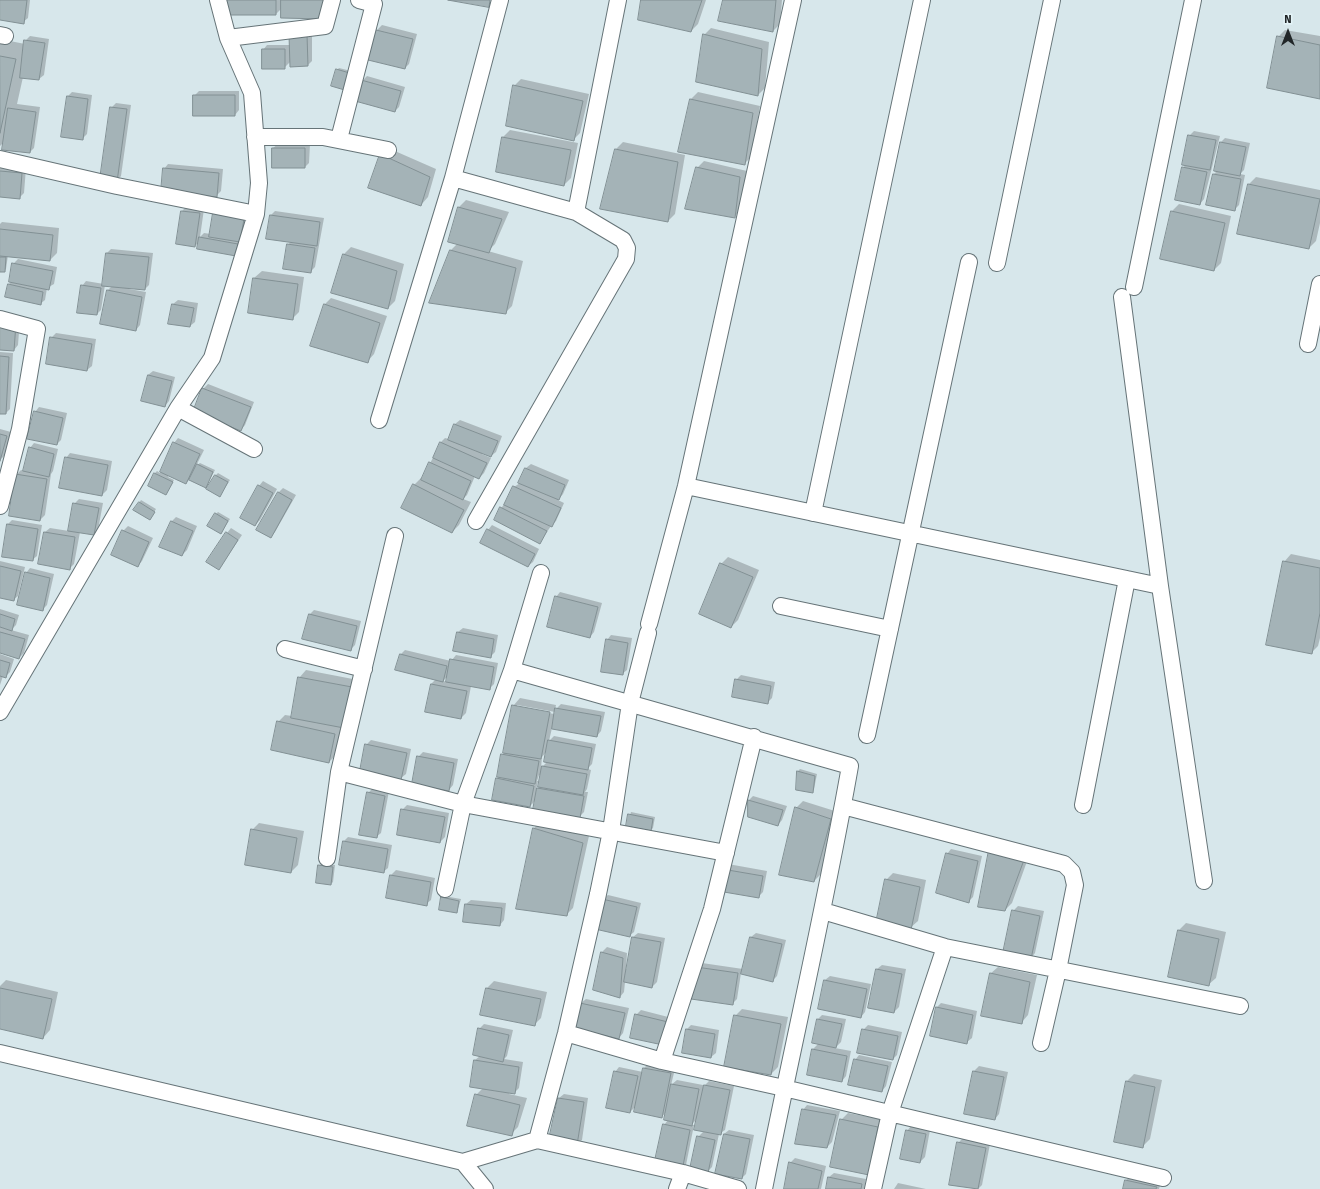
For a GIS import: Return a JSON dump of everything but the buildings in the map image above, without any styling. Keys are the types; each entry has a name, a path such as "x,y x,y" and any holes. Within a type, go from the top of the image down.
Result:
{"street":[{"path":"0,712 178,408 212,358 256,214 259,183 252,93 228,38 218,0"},
{"path":"228,38 325,26 332,0"},
{"path":"338,139 374,4 359,0"},
{"path":"379,420 453,178 500,0"},
{"path":"576,212 618,0"},
{"path":"537,1140 566,1033 598,894 610,831 630,703 686,486 793,0"},
{"path":"813,513 922,0"},
{"path":"997,262 1052,0"},
{"path":"1193,0 1128,292 1160,586 1204,881"},
{"path":"255,137 323,137 388,150"},
{"path":"0,159 117,186 256,214"},
{"path":"453,178 576,212 623,240 627,248 626,259 476,521"},
{"path":"867,735 969,262"},
{"path":"1308,344 1320,284"},
{"path":"0,319 37,329 20,429 0,506"},
{"path":"178,408 254,449"},
{"path":"686,486 1160,586"},
{"path":"327,858 339,772 395,536"},
{"path":"445,889 463,804 512,670 541,573"},
{"path":"1083,805 1126,579"},
{"path":"781,606 890,629"},
{"path":"285,648 364,669"},
{"path":"512,670 850,766 822,911 764,1189"},
{"path":"662,1061 712,909 754,738"},
{"path":"339,772 463,804 726,853"},
{"path":"843,806 1064,864 1072,872 1076,885 1041,1043"},
{"path":"822,911 945,947 1240,1006"},
{"path":"873,1189 890,1113 945,947"},
{"path":"566,1033 662,1061 784,1088 1163,1178"},
{"path":"0,1053 463,1162 537,1140 683,1173 738,1189"},
{"path":"463,1162 485,1189"},
{"path":"677,1189 683,1173"}]}
